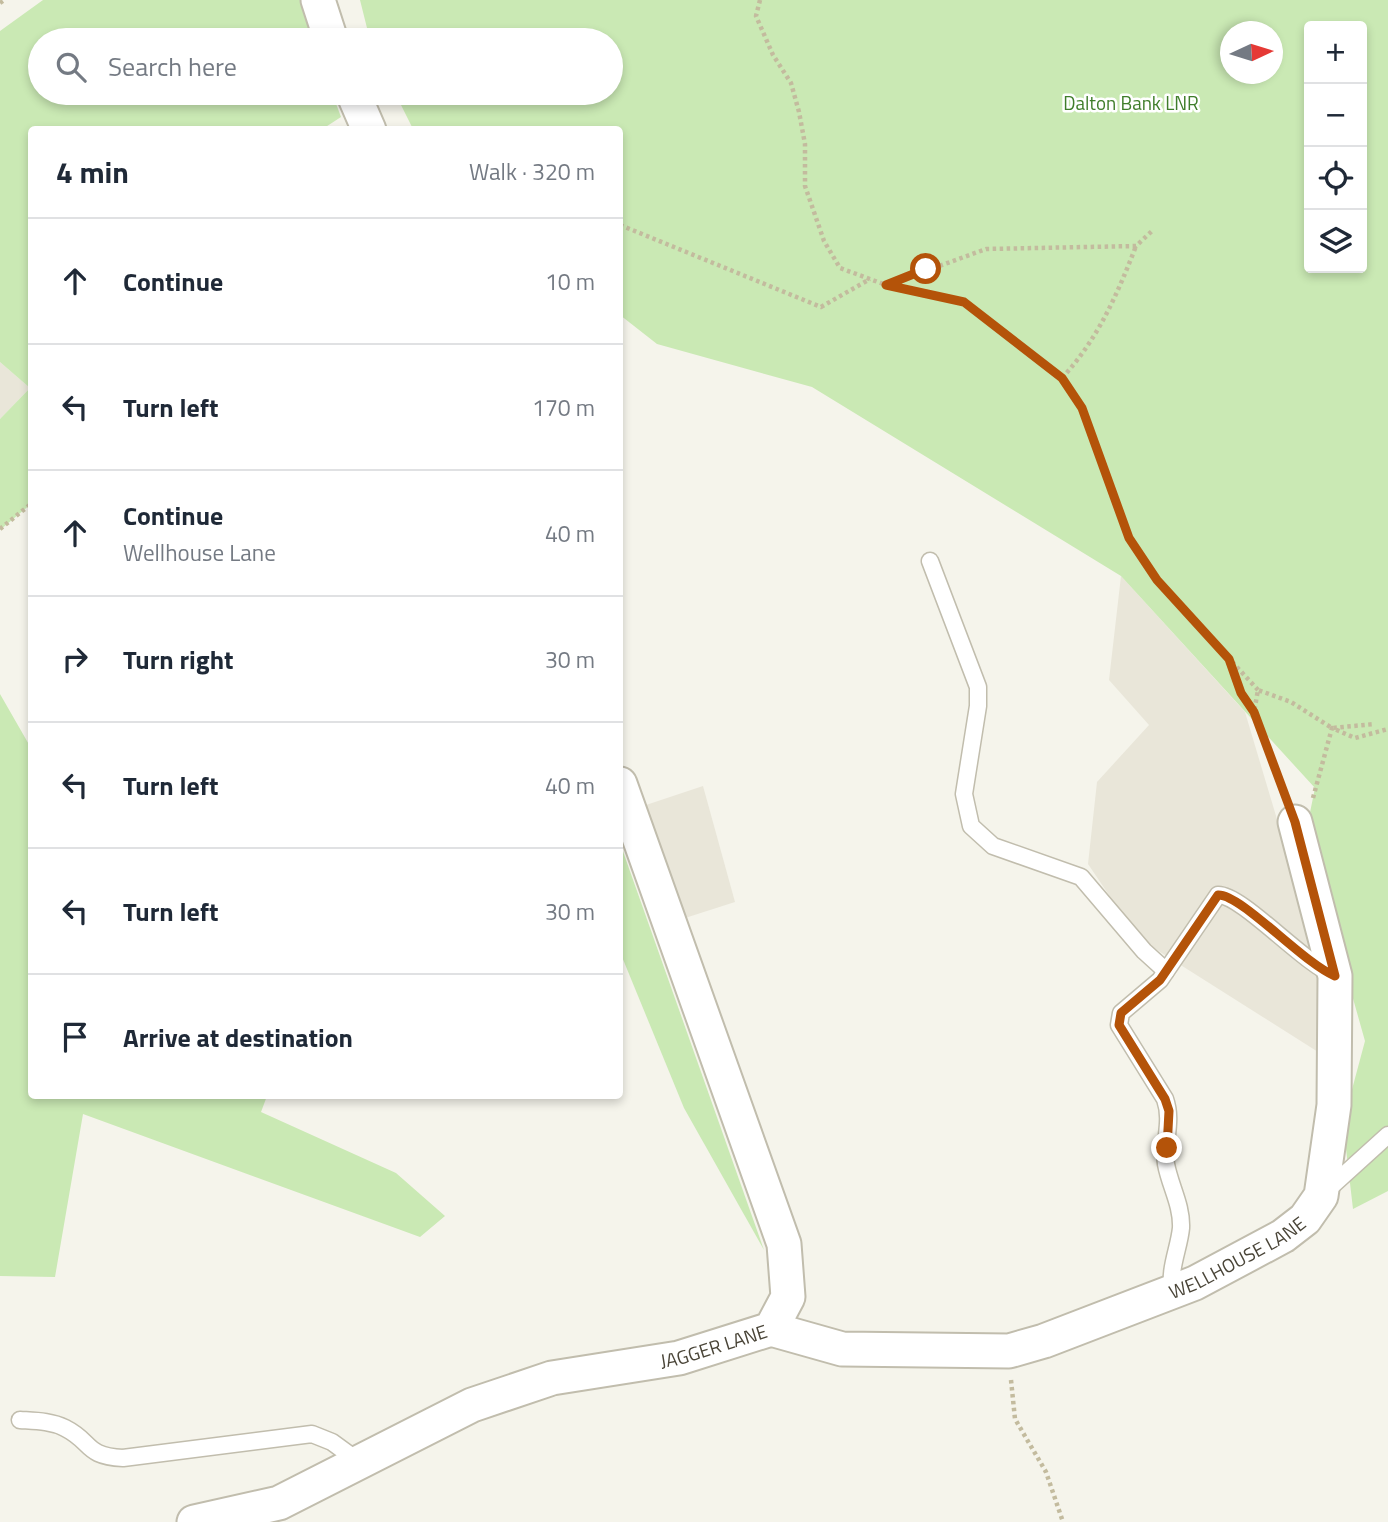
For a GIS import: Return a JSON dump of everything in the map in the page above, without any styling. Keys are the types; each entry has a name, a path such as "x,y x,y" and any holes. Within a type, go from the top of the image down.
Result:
{"street":[{"path":"318,0 327,28"},
{"path":"358,105 367,126"},
{"name":"JAGGER LANE","path":"194,1522 279,1503 472,1405 552,1378 679,1358 771,1329 788,1297 784,1244 623,792"},
{"name":"WELLHOUSE LANE","path":"771,1329 842,1349 1009,1351 1044,1341 1173,1292 1283,1236 1305,1219 1321,1196 1334,1105 1335,976 1299,834"}],"lane":[{"path":"930,561 978,687 978,706 964,794 971,826 993,846 1081,877 1144,951 1166,971"},
{"path":"1173,1292 1171,1283 1181,1228 1179,1205 1166,1163 1169,1111 1165,1099 1119,1025 1118,1018 1127,1005 1160,980 1212,899 1225,895 1238,902 1299,955 1335,976"},
{"path":"1321,1196 1388,1135"},
{"path":"20,1420 61,1426 93,1453 104,1457 123,1458 312,1434 332,1442 358,1461"}],"path":[{"path":"760,0 756,16 773,55 791,83 799,113 806,144 805,186 824,241 840,268 886,285 964,302 1062,378 1082,408 1129,538 1157,580 1229,659 1258,690 1291,702 1332,728 1354,738 1388,729"},
{"path":"623,226 821,307 870,279"},
{"path":"1062,378 1086,353 1117,296 1136,246 1153,230"},
{"path":"886,285 986,249 1136,246"},
{"path":"0,529 28,506"},
{"path":"1229,659 1241,693 1254,712 1299,834"},
{"path":"1254,712 1258,690"},
{"path":"1332,728 1375,724"},
{"path":"1299,834 1332,728"},
{"path":"1009,1351 1015,1419 1046,1472 1063,1522"}],"shaded area":[{"path":"0,362 28,386 28,390 0,419"},
{"path":"1121,576 1245,712 1313,940 1326,1057 1138,938 1088,864 1097,782 1149,725 1109,680"},
{"path":"703,786 735,902 682,919 646,805"}],"green space":[{"path":"43,0 302,0 309,28 28,28 28,105 336,105 341,117 327,126 28,126 28,386 0,362 0,31"},
{"name":"Dalton Bank LNR","path":"360,0 1388,0 1388,1191 1353,1209 1343,1123 1365,1041 1306,832 1315,788 1121,576 812,387 657,344 623,317 623,126 412,126 401,105 623,105 623,28 367,28"},
{"path":"28,390 28,507 0,530 0,419"},
{"path":"0,694 28,743 28,1099 266,1099 261,1112 396,1173 445,1216 420,1237 83,1114 55,1277 0,1276"},
{"path":"623,851 764,1250 684,1108 623,959"}],"route":[{"path":"926,269 886,285 964,302 1062,378 1082,408 1129,538 1157,580 1229,659 1241,693 1254,712 1303,847 1335,976 1322,971 1299,955 1238,902 1225,895 1218,895 1212,899 1180,953 1160,980 1127,1005 1118,1018 1119,1025 1165,1099 1170,1124 1167,1148"}]}
